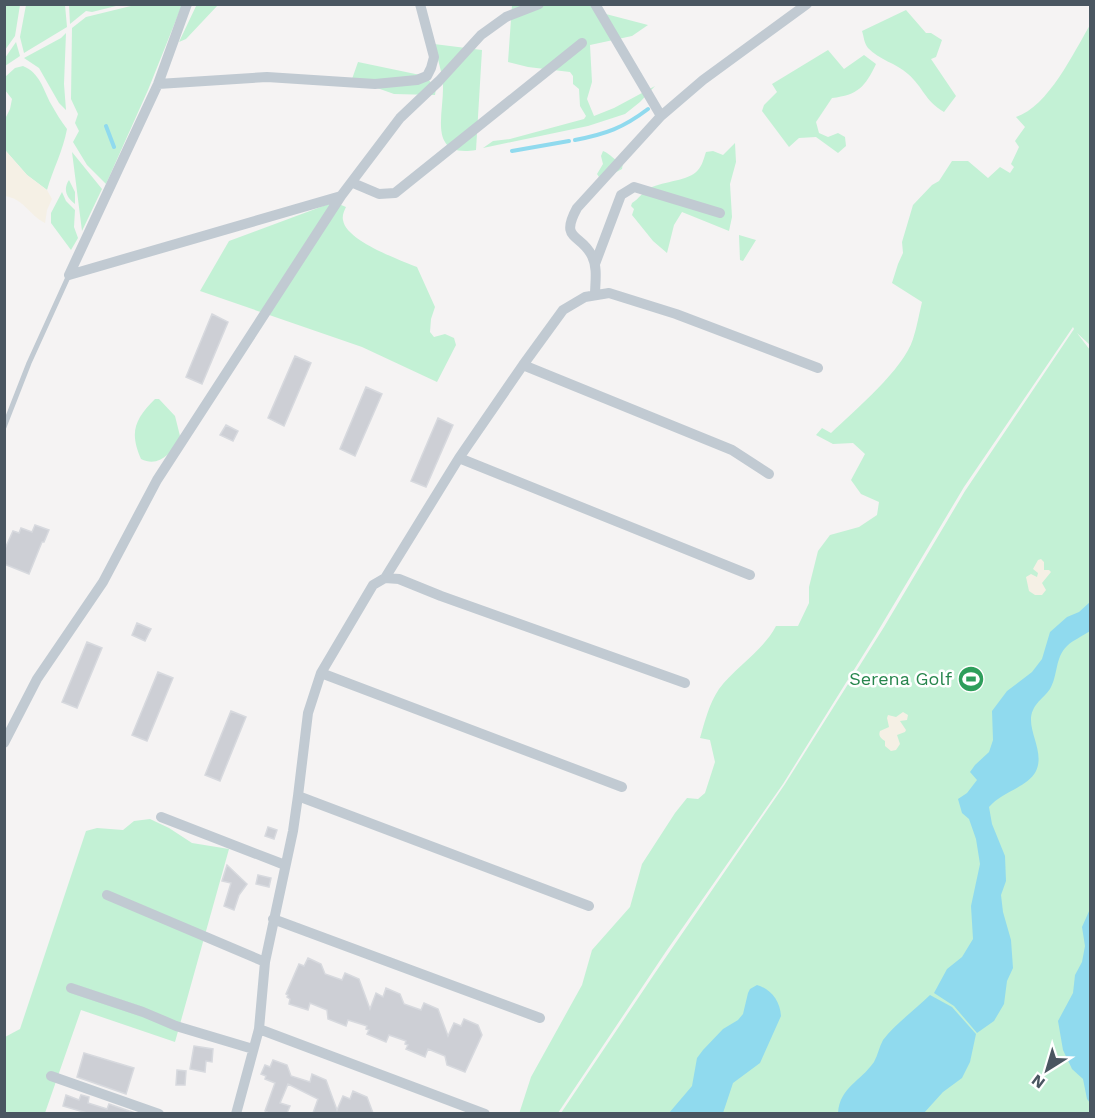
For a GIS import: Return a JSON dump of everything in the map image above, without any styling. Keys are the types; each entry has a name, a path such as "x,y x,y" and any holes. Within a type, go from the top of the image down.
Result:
{"street":[{"path":"69,275 158,84 187,4"},
{"path":"158,84 267,77 375,84 417,80 427,76 432,68 434,57 420,4"},
{"path":"4,743 37,679 103,582 157,480 341,196 400,118 439,81 481,35 506,17 539,4"},
{"path":"595,4 662,116"},
{"path":"595,295 595,264 591,254 572,235 569,228 571,218 577,208 662,116 703,80 807,4"},
{"path":"352,183 379,194 395,193 582,44"},
{"path":"595,264 616,205 626,190 634,187 720,213"},
{"path":"69,275 341,196"},
{"path":"236,1113 259,1029 265,962 298,796 308,713 321,673 373,585 385,578 459,458 563,310 585,297 609,293 676,314 818,368"},
{"path":"523,365 732,450 768,474"},
{"path":"459,458 750,575"},
{"path":"385,578 399,579 685,683"},
{"path":"321,673 622,788"},
{"path":"298,796 589,906"},
{"path":"160,817 285,866"},
{"path":"107,895 265,962"},
{"path":"273,919 540,1018"},
{"path":"71,988 176,1026 253,1049"},
{"path":"259,1029 485,1113"},
{"path":"51,1077 159,1113"}],"lane":[{"path":"4,427 29,363 69,275"}],"green space":[{"path":"5,4 20,5 15,36 5,50"},
{"path":"69,4 120,5 92,12 86,11 70,24"},
{"path":"197,4 218,5 186,39 179,42"},
{"path":"26,5 65,5 67,27 24,53 20,37"},
{"path":"135,5 182,5 148,90 106,184 87,165 73,142 79,131 75,123 78,114 71,99 72,28 86,17"},
{"path":"512,5 594,5 602,13 648,25 632,36 590,45 592,82 587,99 594,116 655,86 625,114 588,126 483,148 493,141 510,139 584,119 586,116 580,106 579,89 573,84 573,76 570,72 508,62"},
{"path":"906,10 926,33 931,33 942,40 936,57 931,59 956,96 944,112 932,103 908,74 872,52 865,42 862,31"},
{"name":"Serena Golf","path":"1090,25 1090,345 1077,333 1090,350 1090,1113 561,1113 785,784 884,627 965,491 1074,329 1073,327 964,487 783,784 667,950 558,1113 519,1114 531,1077 582,985 592,950 630,907 642,864 675,813 687,798 698,799 705,793 715,762 710,740 700,738 719,689 764,643 776,626 798,626 809,603 809,587 818,551 830,535 859,527 877,515 879,502 861,494 851,480 865,454 853,443 833,444 816,435 822,428 831,433 889,376 908,351 922,302 892,283 903,253 902,242 913,205 932,185 939,181 952,161 968,161 988,178 1000,167 1010,173 1014,167 1011,164 1019,147 1015,141 1025,127 1016,117 1028,111 1049,91"},
{"path":"66,33 64,84 66,110 59,103 39,68 24,58"},
{"path":"16,42 20,56 5,66 5,58"},
{"path":"434,44 482,50 476,150 461,151 450,147 444,141 441,121 443,85"},
{"path":"828,50 844,69 864,55 876,64 860,88 848,95 832,98 816,122 819,133 828,137 838,133 845,137 846,146 838,153 816,137 799,138 789,147 762,111 764,105 777,92 772,84"},
{"path":"358,62 425,76 436,88 435,95 394,94 352,79"},
{"path":"23,66 37,77 67,129 47,190 27,175 5,150 4,121 12,99 5,90 5,77 15,68"},
{"path":"735,143 736,162 730,184 732,217 729,231 682,212 674,225 667,253 653,241 632,215 634,209 631,206 632,203 650,188 694,174 701,166 706,152 713,151 723,155"},
{"path":"603,151 623,163 622,169 601,180 597,174 603,164 601,156"},
{"path":"72,152 102,189 82,231"},
{"path":"69,180 75,192 75,204 66,193"},
{"path":"62,192 66,201 75,210 74,227 78,238 71,250 51,223 51,213"},
{"path":"334,202 346,207 343,220 346,228 353,235 387,255 417,267 435,307 430,332 434,337 445,334 454,338 456,345 437,382 362,347 200,291 229,241"},
{"path":"739,235 756,240 743,261 740,260"},
{"path":"155,399 159,399 175,416 181,440 164,458 153,462 141,459 135,433 143,413"},
{"path":"150,819 192,843 229,849 175,1042 81,1010 45,1113 5,1114 5,1037 20,1029 86,831 97,828 123,830 134,821"}],"sand":[{"path":"5,150 27,175 47,190 52,199 45,223 22,203 5,196"},
{"path":"1041,559 1044,562 1044,570 1051,572 1042,583 1046,590 1042,595 1035,595 1029,591 1026,577 1031,574 1037,577 1038,573 1033,569"},
{"path":"903,712 908,715 907,720 900,721 906,730 897,735 900,744 896,750 891,751 885,746 880,731 889,727 888,715 896,717"}],"water":[{"path":"1090,602 1090,631 1063,650 1050,689 1031,715 1039,758 1036,771 1027,781 989,807 992,824 1005,856 1006,881 1001,895 1011,940 1013,968 1007,981 1004,1004 994,1021 977,1033 954,1006 934,993 947,969 962,957 973,939 971,906 980,864 976,839 969,819 962,813 958,799 967,793 977,780 970,772 989,752 993,740 992,711 1007,691 1032,672 1042,659 1050,632"},
{"path":"1090,909 1090,1103 1083,1079 1072,1069 1063,1050 1058,1021 1073,993 1075,975 1082,962 1085,946 1082,927"},
{"path":"757,985 767,989 774,996 781,1016 760,1063 733,1083 723,1113 669,1113 692,1086 697,1058 723,1029 743,1014 748,993"},
{"path":"930,995 952,1007 976,1034 970,1062 962,1078 943,1092 924,1113 838,1113 842,1097 869,1069 883,1040"}],"building":[{"path":"212,314 228,322 202,384 186,377"},
{"path":"295,356 311,363 284,426 268,418"},
{"path":"366,387 382,394 355,456 340,449"},
{"path":"438,418 453,425 426,487 411,481"},
{"path":"226,425 238,431 233,441 220,435"},
{"path":"35,525 49,530 29,574 4,564 4,551 13,531 19,533 21,528 32,532"},
{"path":"137,623 151,629 145,641 132,635"},
{"path":"87,642 102,648 77,708 62,702"},
{"path":"158,672 173,678 147,741 132,735"},
{"path":"231,711 246,717 220,781 205,775"},
{"path":"268,827 277,830 274,839 265,836"},
{"path":"227,865 247,884 239,895 234,910 224,906 231,883 222,881"},
{"path":"258,875 271,878 269,887 256,884"},
{"path":"308,958 321,964 325,974 342,980 345,973 359,979 370,1009 376,993 383,997 386,988 400,994 404,1004 421,1010 424,1003 438,1009 448,1036 454,1023 461,1026 464,1019 478,1025 482,1035 465,1072 447,1065 445,1056 428,1049 425,1057 406,1049 408,1045 405,1044 406,1041 389,1035 386,1042 367,1034 369,1030 366,1029 367,1026 348,1020 346,1026 328,1019 327,1010 310,1003 308,1010 289,1004 290,999 286,994 299,964 304,966"},
{"path":"194,1046 213,1049 212,1062 206,1061 205,1072 190,1069"},
{"path":"84,1053 134,1068 126,1094 77,1077"},
{"path":"273,1060 287,1065 291,1076 310,1082 312,1074 326,1080 337,1110 343,1096 350,1099 353,1091 367,1097 373,1113 313,1113 318,1099 288,1084 280,1103 290,1106 287,1113 266,1113 275,1083 265,1079 266,1076 261,1074 265,1065 270,1067"},
{"path":"177,1070 186,1071 185,1085 176,1085"},
{"path":"66,1095 79,1100 81,1095 89,1097 88,1103 107,1109 109,1104 135,1113 87,1113 63,1106"}],"waterway":[{"path":"575,140 614,129 648,109"},
{"path":"106,126 114,147"},
{"path":"512,151 569,141"}],"place":[{"name":"Serena Golf","path":"971,679"}]}
